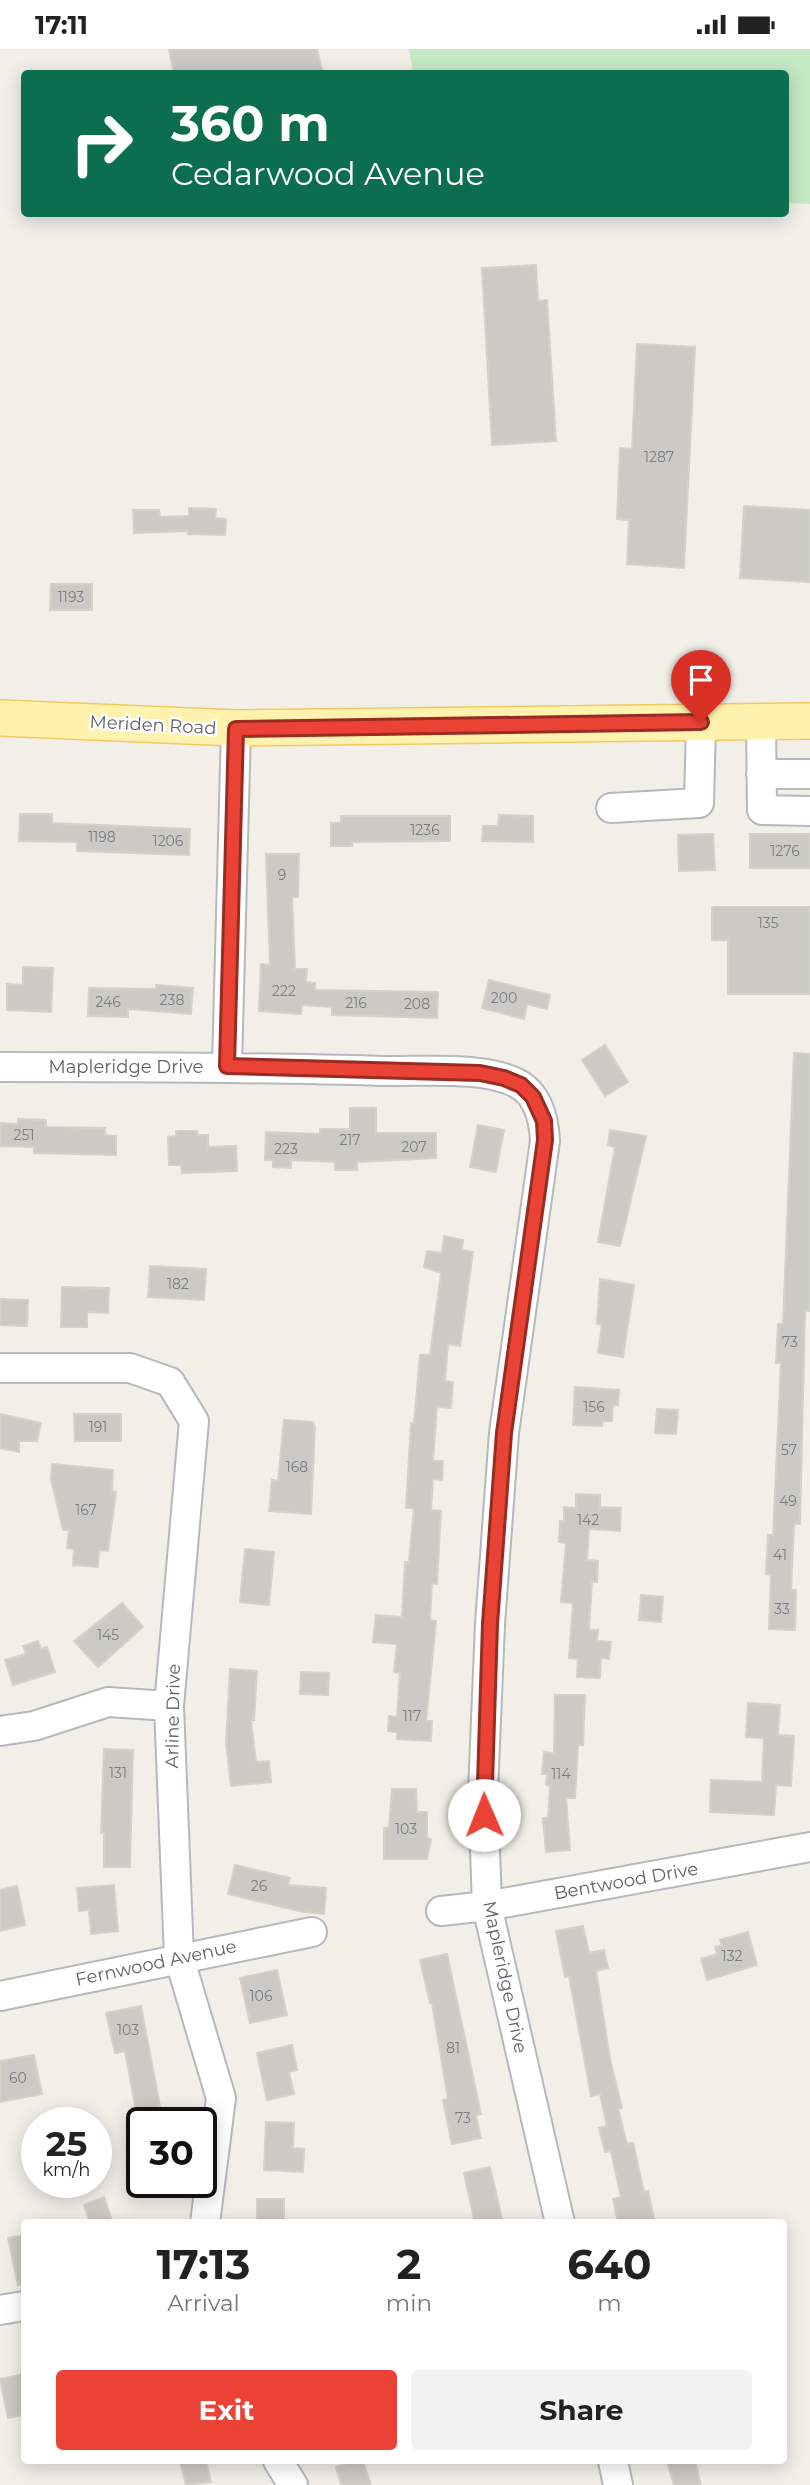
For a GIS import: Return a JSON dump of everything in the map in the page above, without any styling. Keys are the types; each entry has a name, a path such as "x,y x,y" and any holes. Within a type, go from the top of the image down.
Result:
{"main road":[{"name":"Meriden Road","path":"0,718 236,729 810,722"}],"street":[{"path":"611,808 699,803 701,722"},
{"path":"761,722 762,810 800,793"},
{"path":"227,1066 236,729"},
{"name":"Mapleridge Drive","path":"0,1067 227,1066 480,1073 521,1085 533,1097 544,1121 545,1140 504,1433 490,1624 483,1792 487,1906 559,2219"},
{"name":"Arline Drive","path":"0,1368 130,1368 170,1382 194,1421 169,1706 179,1957 222,2098 206,2219"},
{"path":"0,1731 34,1726 108,1702 169,1706"},
{"name":"Bentwood Drive","path":"441,1911 487,1906 810,1847"},
{"name":"Fernwood Avenue","path":"0,1996 179,1957 312,1932"},
{"path":"0,2310 21,2306"},
{"path":"280,2464 293,2485"},
{"path":"614,2464 618,2485"}],"green space":[{"path":"409,49 810,49 810,204 789,203 789,70 412,70"}],"building":[{"path":"169,49 317,49 322,70 173,70"},
{"path":"536,265 538,301 547,300 556,441 492,445 482,268"},
{"path":"637,344 695,347 684,568 627,564 629,520 617,519 620,448 632,449"},
{"path":"744,506 810,510 810,582 740,578"},
{"path":"189,508 216,509 215,518 226,519 225,535 188,534 188,531 134,533 133,510 159,510 160,517 189,516"},
{"path":"51,584 92,584 92,610 50,610"},
{"path":"20,814 52,814 52,823 190,829 189,855 77,851 77,842 19,841"},
{"path":"499,815 533,816 533,842 482,841 483,826 498,826"},
{"path":"341,816 450,816 450,841 352,842 352,846 331,846 331,823 341,823"},
{"path":"713,834 715,870 679,871 678,835"},
{"path":"750,834 810,834 810,868 750,868"},
{"path":"266,854 299,854 298,897 292,897 295,969 307,969 306,982 315,983 315,990 438,992 437,1018 332,1015 332,1007 302,1005 301,1014 259,1011 261,964 270,965"},
{"path":"712,907 810,907 810,994 728,994 728,940 712,940"},
{"path":"23,967 53,968 51,1012 7,1010 7,984 23,985"},
{"path":"489,980 550,995 547,1009 527,1004 524,1019 482,1008"},
{"path":"156,985 193,988 191,1014 128,1009 128,1017 88,1016 89,988 156,989"},
{"path":"605,1045 628,1082 605,1096 582,1060"},
{"path":"794,1053 810,1054 810,1311 805,1311 800,1524 794,1524 791,1590 796,1590 795,1630 769,1629 771,1575 766,1574 768,1535 773,1535 781,1363 776,1363 778,1324 783,1324"},
{"path":"350,1108 376,1108 376,1133 436,1133 436,1158 357,1162 357,1170 335,1170 335,1162 291,1160 291,1168 273,1167 273,1160 265,1160 266,1132 320,1134 320,1129 350,1129"},
{"path":"18,1119 46,1120 46,1127 105,1128 105,1135 116,1136 116,1155 34,1153 34,1147 0,1146 0,1123 18,1124"},
{"path":"478,1125 504,1130 496,1172 470,1167"},
{"path":"610,1130 646,1136 620,1246 598,1242 615,1147 608,1145"},
{"path":"176,1131 197,1131 197,1135 208,1135 208,1147 236,1146 237,1171 182,1173 181,1165 169,1165 168,1137 176,1136"},
{"path":"444,1236 463,1240 462,1250 473,1252 460,1346 448,1344 445,1381 453,1382 451,1408 437,1407 433,1461 443,1461 442,1480 433,1479 431,1510 441,1511 437,1584 432,1583 430,1620 436,1621 426,1721 432,1721 431,1741 397,1739 397,1732 388,1731 389,1716 397,1717 400,1673 394,1672 397,1644 373,1642 376,1615 402,1617 405,1562 409,1562 414,1508 406,1508 411,1423 414,1423 420,1355 430,1355 441,1273 424,1267 427,1251 442,1253"},
{"path":"150,1266 206,1269 204,1300 148,1297"},
{"path":"600,1279 634,1285 623,1357 598,1353 602,1325 597,1324"},
{"path":"62,1287 109,1288 108,1313 87,1312 87,1327 61,1327"},
{"path":"0,1299 28,1300 27,1326 0,1325"},
{"path":"575,1387 619,1390 618,1405 613,1405 612,1421 603,1421 602,1426 573,1425"},
{"path":"657,1409 678,1410 676,1434 655,1433"},
{"path":"0,1414 41,1423 37,1441 19,1441 19,1452 0,1448"},
{"path":"74,1414 121,1414 121,1441 75,1441"},
{"path":"284,1420 313,1422 315,1427 311,1514 269,1511 272,1480 278,1481"},
{"path":"52,1464 113,1470 112,1491 116,1492 108,1551 99,1550 98,1567 73,1565 74,1549 67,1548 69,1530 63,1530 51,1479"},
{"path":"576,1494 600,1495 600,1507 621,1508 620,1531 589,1529 587,1560 598,1561 597,1582 592,1581 589,1630 598,1630 597,1641 611,1642 609,1659 601,1658 600,1678 577,1677 578,1659 569,1658 573,1603 561,1602 566,1543 559,1542 560,1521 564,1521 564,1507 576,1508"},
{"path":"245,1549 274,1552 269,1605 240,1602"},
{"path":"641,1595 663,1597 661,1622 639,1620"},
{"path":"122,1603 143,1627 98,1667 74,1641"},
{"path":"38,1641 41,1649 47,1647 55,1672 13,1685 5,1660 26,1654 23,1646"},
{"path":"230,1669 257,1671 254,1720 251,1720 256,1762 269,1761 271,1782 231,1786 226,1743"},
{"path":"301,1672 329,1673 328,1695 300,1694"},
{"path":"555,1695 585,1695 583,1745 578,1745 575,1798 566,1798 570,1850 546,1852 543,1818 548,1818 550,1787 546,1784 547,1774 542,1774 544,1752 554,1753"},
{"path":"748,1703 780,1705 778,1735 794,1736 791,1786 776,1785 774,1815 710,1812 711,1780 762,1782 764,1738 746,1737"},
{"path":"104,1749 133,1750 130,1867 104,1867 104,1833 101,1833"},
{"path":"392,1789 416,1789 417,1812 427,1812 427,1837 431,1840 427,1859 384,1859 384,1828 389,1827"},
{"path":"235,1865 290,1878 288,1885 326,1888 324,1914 303,1912 228,1894"},
{"path":"114,1885 118,1931 91,1934 89,1910 79,1911 77,1888"},
{"path":"17,1886 25,1925 0,1931 0,1890"},
{"path":"583,1926 589,1953 604,1950 608,1968 596,1971 610,2059 622,2108 618,2109 627,2144 633,2143 644,2192 648,2191 654,2219 617,2219 613,2199 621,2197 611,2151 605,2152 599,2128 607,2126 600,2094 591,2096 569,1976 565,1977 556,1931"},
{"path":"748,1932 757,1965 707,1980 701,1959 717,1954 715,1947 722,1945 720,1940"},
{"path":"447,1954 481,2114 476,2115 481,2138 452,2144 443,2100 448,2099 432,2003 420,1960"},
{"path":"277,1970 287,2015 250,2023 240,1978"},
{"path":"141,2006 160,2107 135,2107 125,2051 115,2053 106,2013"},
{"path":"292,2045 297,2070 289,2072 294,2094 267,2100 257,2053"},
{"path":"34,2055 42,2094 0,2102 0,2061"},
{"path":"266,2122 294,2123 293,2148 304,2149 303,2172 264,2170"},
{"path":"490,2167 502,2219 474,2219 464,2173"},
{"path":"104,2198 112,2219 89,2219 84,2205"},
{"path":"257,2199 284,2199 284,2219 257,2219"},
{"path":"21,2236 21,2284 18,2285 8,2238"},
{"path":"21,2375 21,2416 8,2418 0,2379"},
{"path":"181,2464 207,2464 211,2482 186,2485"},
{"path":"364,2464 371,2485 341,2485 336,2467"},
{"path":"668,2464 696,2464 701,2485 674,2485"}],"route":[{"path":"484,1815 490,1624 504,1433 545,1140 544,1121 533,1097 521,1085 480,1073 227,1066 236,729 701,722"}]}
